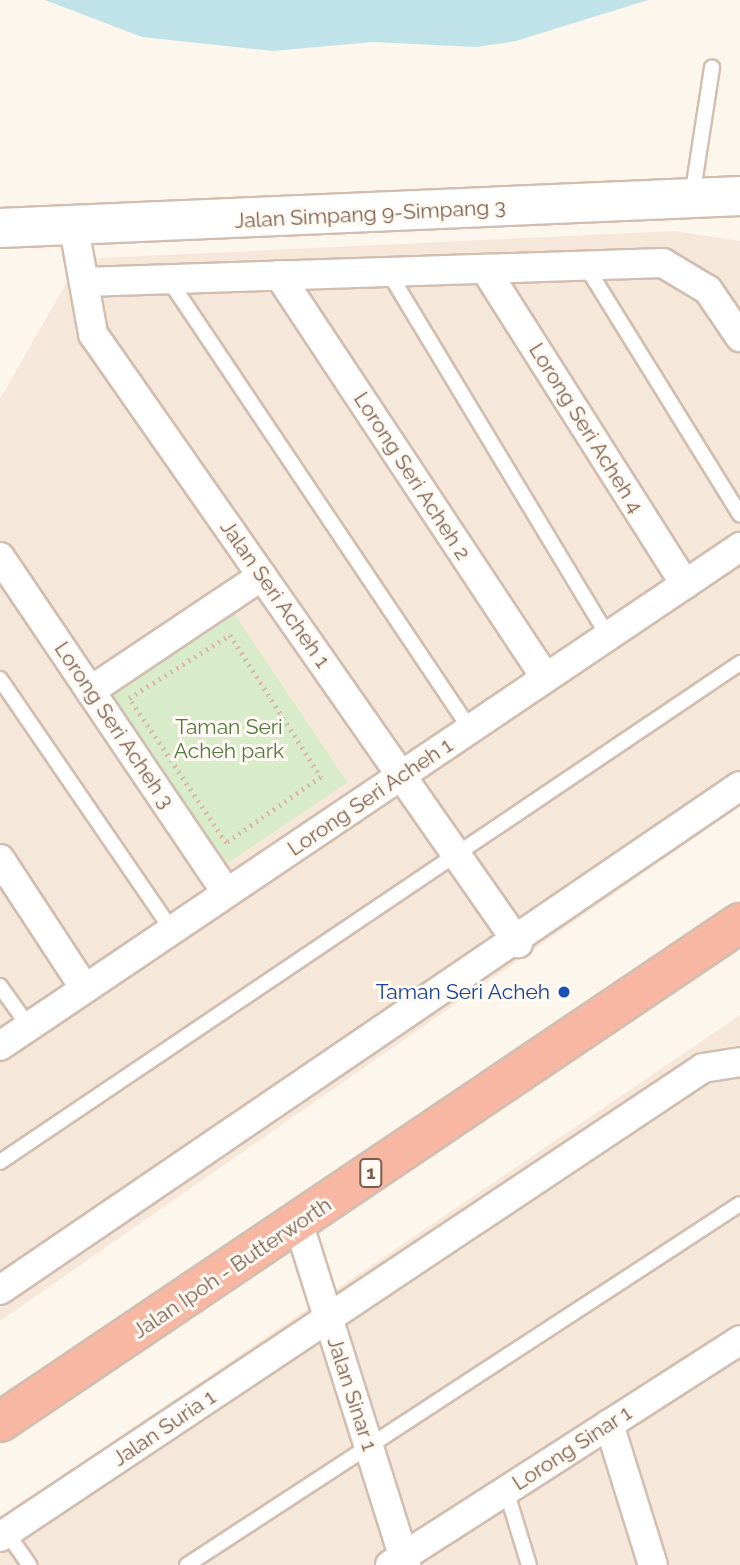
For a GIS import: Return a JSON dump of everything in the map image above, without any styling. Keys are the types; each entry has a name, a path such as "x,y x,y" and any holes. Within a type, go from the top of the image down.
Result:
{"highway":[{"name":"Jalan Ipoh - Butterworth","path":"0,1422 740,923"}],"street":[{"name":"Jalan Simpang 9-Simpang 3","path":"0,228 74,228 740,196"},
{"name":"Jalan Seri Acheh 1","path":"74,228 93,334 518,943"},
{"path":"84,282 279,275 487,272 584,263 663,263 689,273 740,337"},
{"name":"Lorong Seri Acheh 4","path":"487,272 685,584"},
{"name":"Lorong Seri Acheh 2","path":"279,275 546,678"},
{"name":"Lorong Seri Acheh 1","path":"0,1046 740,547"},
{"name":"Lorong Seri Acheh 3","path":"0,557 228,892"},
{"path":"90,691 262,576"},
{"path":"0,1290 518,943 740,786"},
{"path":"0,859 85,989"},
{"name":"Jalan Suria 1","path":"3,1535 703,1068 740,1062"},
{"name":"Jalan Sinar 1","path":"298,1222 368,1445 400,1562"},
{"name":"Lorong Sinar 1","path":"400,1562 506,1490 740,1340"},
{"path":"609,1424 653,1565"}],"lane":[{"path":"692,199 712,68"},
{"path":"584,263 740,515"},
{"path":"389,273 608,636"},
{"path":"169,280 470,729"},
{"path":"0,1162 458,857 740,663"},
{"path":"0,679 172,930"},
{"path":"0,986 29,1027"},
{"path":"187,1565 740,1204"},
{"path":"506,1490 529,1565"},
{"path":"3,1535 29,1565"}],"path":[{"path":"230,635 321,777 226,843 129,698 230,635"}],"shaded area":[{"name":"Taman Seri Acheh","path":"675,231 740,241 740,806 0,1321 0,399 80,259"},
{"path":"740,1015 740,1565 0,1565 0,1518"}],"green space":[{"name":"Taman Seri Acheh park","path":"234,614 348,782 225,865 111,697"}],"water":[{"path":"45,0 648,0 516,41 476,47 373,42 272,51 142,37"}],"place":[{"name":"Taman Seri Acheh","path":"564,992"}]}
